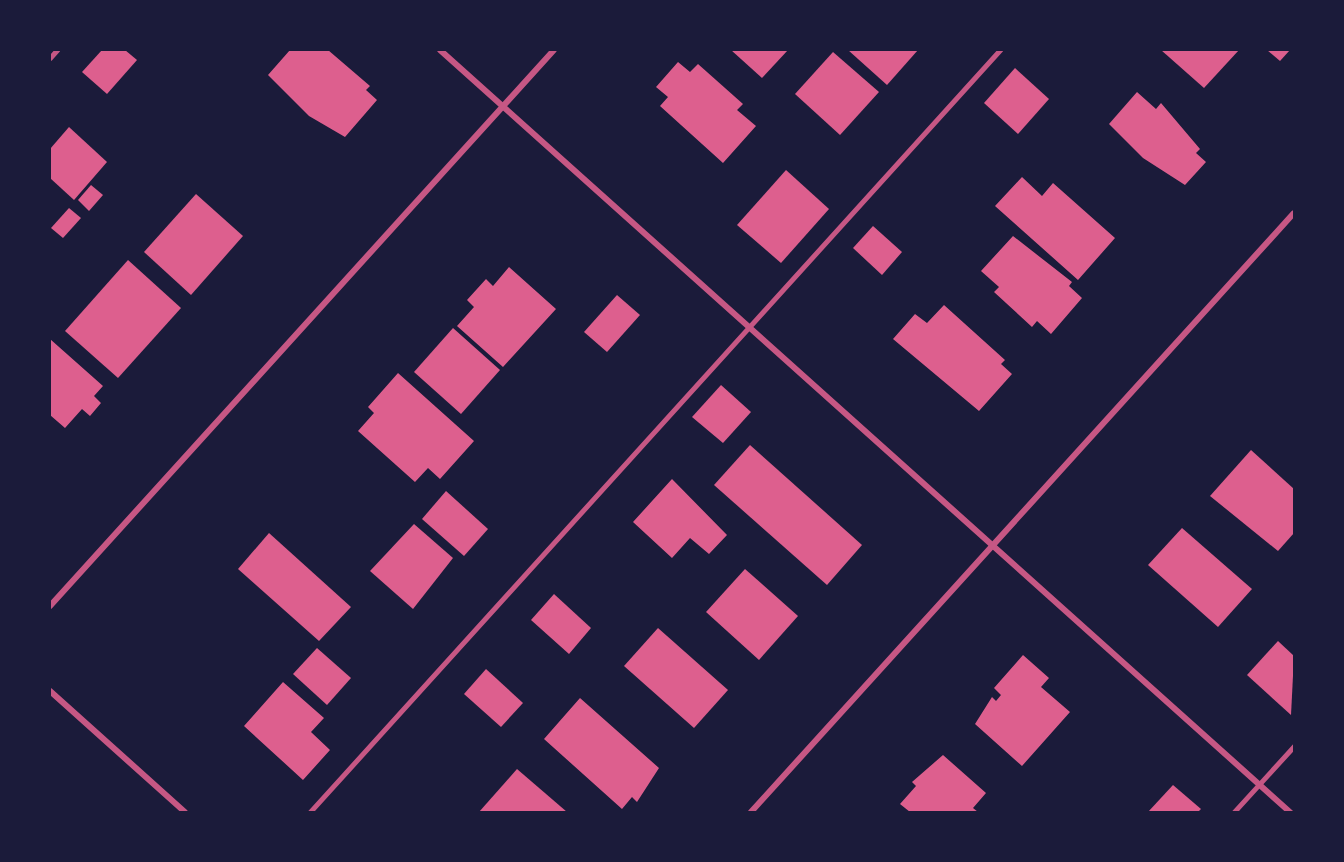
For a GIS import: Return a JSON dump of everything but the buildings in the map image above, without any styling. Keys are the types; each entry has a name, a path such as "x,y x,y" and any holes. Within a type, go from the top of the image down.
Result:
{"street":[{"path":"440,50 1290,813"},
{"path":"50,606 554,50"},
{"path":"751,813 1294,213"},
{"path":"50,692 185,813"}],"lane":[{"path":"50,58 57,50"},
{"path":"310,813 1000,50"},
{"path":"1234,813 1294,746"}]}
